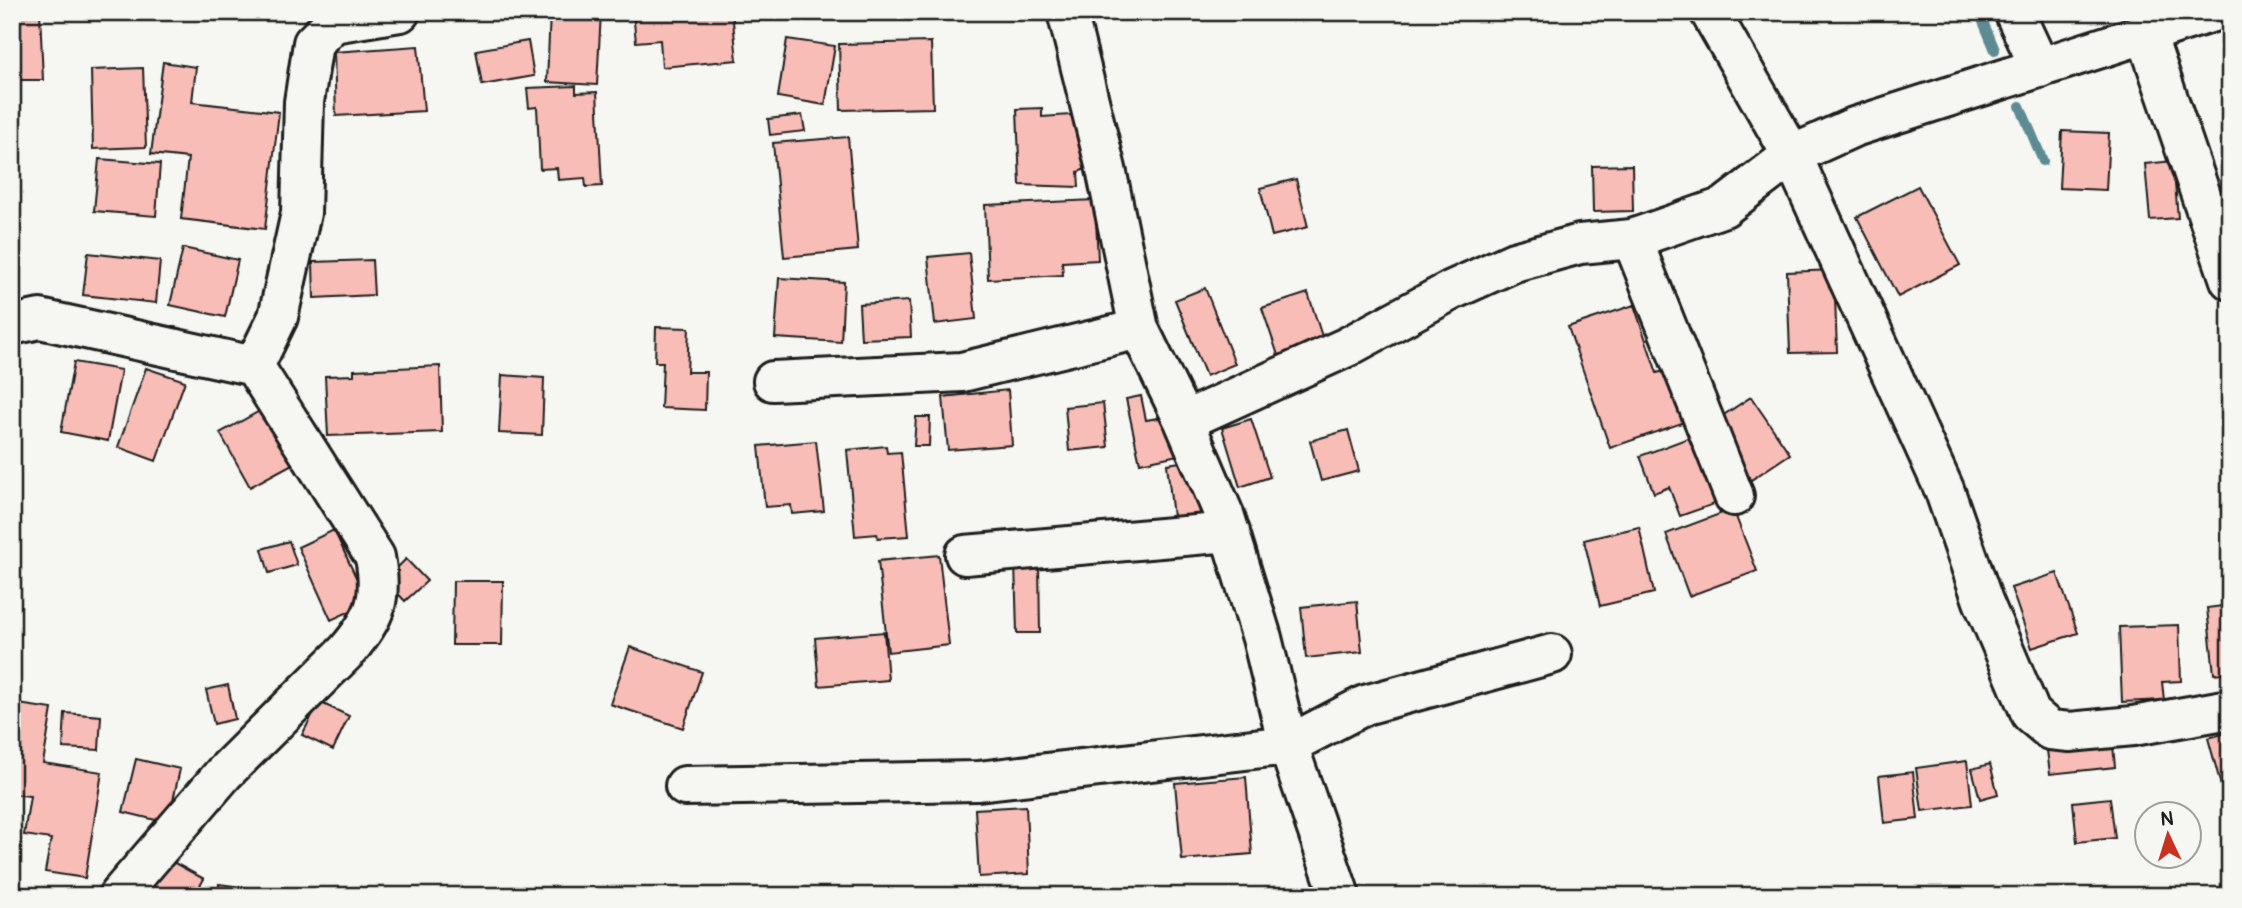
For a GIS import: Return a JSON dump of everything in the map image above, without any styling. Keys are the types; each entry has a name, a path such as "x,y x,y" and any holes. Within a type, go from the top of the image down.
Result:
{"street":[{"path":"254,366 278,317 301,213 304,102 313,43 333,23 400,12"},
{"path":"1067,12 1106,169 1139,329 1184,421 1230,532 1262,638 1288,745 1340,896"},
{"path":"1710,12 1792,155 1944,489 1983,601 2031,714 2050,730 2070,732 2133,726 2230,709"},
{"path":"2014,12 2040,68"},
{"path":"1184,421 1347,347 1452,290 1514,262 1580,244 1632,239 1724,207 1792,155 1854,127 2213,12"},
{"path":"2146,34 2230,280"},
{"path":"1632,239 1734,496"},
{"path":"12,325 40,319 254,366 374,557 378,576 375,611 365,629 347,651 224,773 118,896"},
{"path":"773,381 962,372 1139,329"},
{"path":"965,555 1230,532"},
{"path":"685,786 978,781 1288,745 1365,705 1552,654"}],"building":[{"path":"12,12 40,12 43,80 12,80"},
{"path":"550,12 601,12 597,85 547,82"},
{"path":"633,12 732,12 737,60 662,67 660,40 636,42"},
{"path":"2126,12 2149,12 2149,18 2126,19"},
{"path":"787,39 835,46 825,105 778,97"},
{"path":"528,41 534,76 482,85 476,50"},
{"path":"931,42 933,108 841,110 839,44"},
{"path":"418,46 424,111 336,116 334,52"},
{"path":"163,62 196,67 192,102 279,112 265,229 181,219 188,158 151,154"},
{"path":"143,68 146,147 93,149 91,70"},
{"path":"576,86 576,93 597,92 602,186 586,187 585,178 558,180 557,168 540,169 537,107 529,108 527,88"},
{"path":"1042,108 1042,117 1071,115 1098,164 1078,172 1079,187 1020,185 1017,109"},
{"path":"802,115 805,131 770,135 768,119"},
{"path":"2062,131 2109,133 2106,190 2059,188"},
{"path":"848,137 858,250 784,257 773,143"},
{"path":"99,159 160,164 156,216 94,211"},
{"path":"2173,161 2178,218 2150,220 2145,164"},
{"path":"1632,165 1633,211 1593,212 1592,166"},
{"path":"1296,179 1308,227 1272,236 1260,188"},
{"path":"1918,186 1960,265 1898,297 1857,217"},
{"path":"1095,200 1098,260 1062,262 1063,275 988,279 985,205"},
{"path":"183,248 238,260 225,317 170,305"},
{"path":"88,253 160,261 156,303 83,295"},
{"path":"969,253 976,319 935,324 928,257"},
{"path":"372,260 374,295 314,298 313,262"},
{"path":"1834,270 1837,352 1790,353 1787,272"},
{"path":"779,278 844,282 841,342 775,338"},
{"path":"1205,288 1235,364 1206,376 1175,300"},
{"path":"1308,293 1326,349 1281,364 1262,308"},
{"path":"909,301 911,337 861,339 859,304"},
{"path":"1634,305 1657,373 1664,371 1685,422 1610,448 1568,327"},
{"path":"656,327 689,328 687,372 706,372 705,410 661,408 663,362 655,362"},
{"path":"74,362 121,370 108,441 61,432"},
{"path":"440,366 442,432 328,436 325,376 354,375 354,370"},
{"path":"146,368 185,381 156,461 118,447"},
{"path":"502,375 544,378 542,435 499,433"},
{"path":"1008,390 1012,445 948,450 943,397"},
{"path":"1141,396 1146,420 1170,416 1178,455 1140,463 1126,399"},
{"path":"1751,397 1790,454 1751,480 1713,422"},
{"path":"1103,403 1108,447 1069,451 1065,407"},
{"path":"265,408 296,462 250,487 220,433"},
{"path":"916,417 930,417 929,446 914,446"},
{"path":"1251,419 1270,477 1240,487 1222,428"},
{"path":"1348,430 1359,471 1321,481 1310,441"},
{"path":"1691,437 1717,503 1680,516 1669,487 1654,493 1640,456"},
{"path":"816,441 824,511 792,514 791,505 765,507 759,446"},
{"path":"886,446 887,453 901,452 909,536 855,536 847,450"},
{"path":"1194,460 1201,523 1174,526 1167,464"},
{"path":"1733,509 1757,571 1689,596 1666,534"},
{"path":"1639,527 1654,593 1600,606 1584,540"},
{"path":"334,530 368,603 331,620 298,547"},
{"path":"289,541 297,565 269,573 262,549"},
{"path":"939,555 949,645 888,652 878,561"},
{"path":"406,559 427,581 405,601 385,580"},
{"path":"1015,562 1039,562 1040,633 1017,633"},
{"path":"2057,573 2078,633 2032,648 2011,588"},
{"path":"453,581 503,581 502,645 452,645"},
{"path":"1357,601 1362,652 1306,658 1301,607"},
{"path":"2230,605 2230,672 2214,674 2207,608"},
{"path":"2179,625 2181,681 2162,682 2164,700 2122,702 2119,627"},
{"path":"884,632 888,680 819,686 815,638"},
{"path":"630,647 702,672 683,728 610,704"},
{"path":"228,685 235,719 214,724 206,690"},
{"path":"319,702 349,716 333,750 302,735"},
{"path":"12,703 52,709 43,763 102,772 85,878 45,872 51,839 24,835 30,796 12,794"},
{"path":"65,713 101,716 99,750 63,748"},
{"path":"2230,732 2230,791 2223,793 2208,738"},
{"path":"2112,734 2115,767 2050,774 2046,742"},
{"path":"136,759 180,769 168,823 123,812"},
{"path":"1967,761 1972,805 1922,811 1916,768"},
{"path":"1990,764 1998,794 1980,799 1972,769"},
{"path":"1913,772 1918,819 1884,823 1879,776"},
{"path":"1246,777 1252,854 1182,860 1175,783"},
{"path":"2110,798 2115,838 2077,842 2073,802"},
{"path":"1026,806 1029,874 979,877 975,809"},
{"path":"162,856 204,879 194,896 164,896 146,886"},
{"path":"219,884 256,889 255,896 218,896"}],"waterway":[{"path":"1979,12 1995,50"},
{"path":"2020,106 2043,161"}]}
